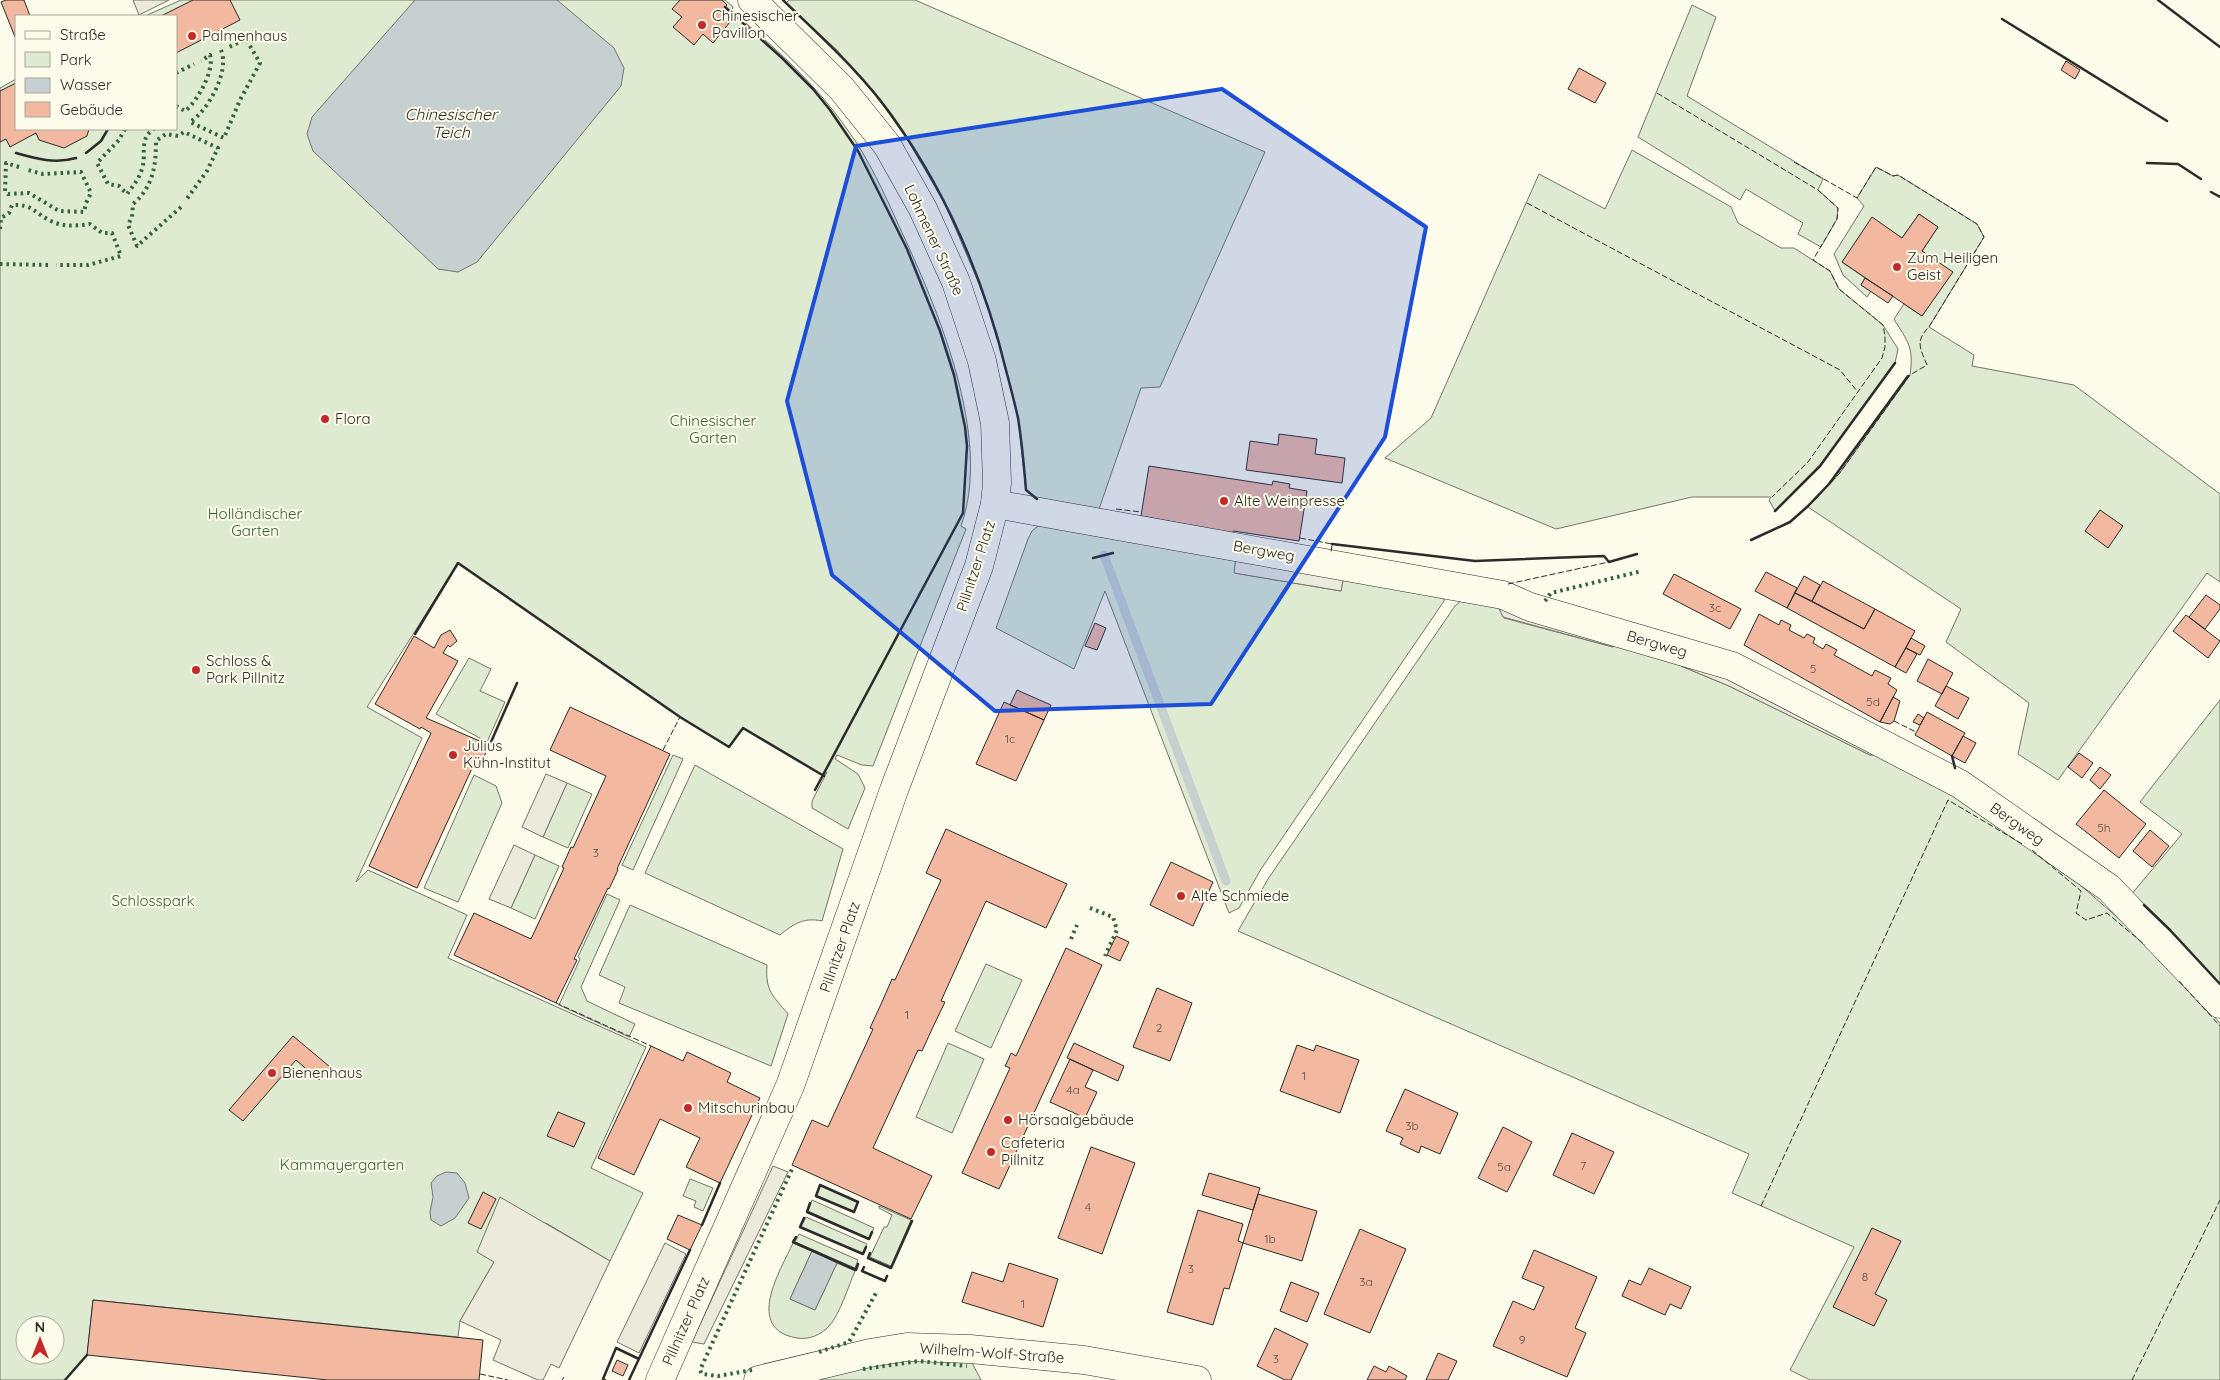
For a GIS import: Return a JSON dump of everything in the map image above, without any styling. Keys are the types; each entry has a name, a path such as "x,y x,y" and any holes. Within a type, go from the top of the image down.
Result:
{"street":[{"name":"Lohmener Straße","path":"752,0 842,88 887,145 924,209 956,282 982,361 995,423 996,504"},
{"name":"Bergweg","path":"996,504 1504,594 1530,607 1732,666 1960,784 2109,888 2220,1004"},
{"name":"Pillnitzer Platz","path":"660,1380 790,1086 894,790 979,566 996,504"},
{"name":"Wilhelm-Wolf-Straße","path":"758,1380 870,1353 907,1347 970,1349 1084,1360 1197,1380"}],"highlighted area":[{"path":"1222,89 1426,227 1385,437 1211,704 995,711 832,575 787,401 856,146"}],"green space":[{"name":"Schloss & Park Pillnitz","path":"181,0 725,0 733,7 732,11 808,81 835,112 876,176 914,258 944,333 965,413 970,453 969,491 961,526 966,529 873,766 862,765 837,755 835,759 858,774 865,788 848,829 812,808 812,801 827,772 824,776 743,728 729,747 680,717 458,563 367,707 422,738 356,882 368,870 467,915 448,958 646,1047 591,1168 643,1193 610,1261 546,1223 494,1262 460,1321 458,1337 93,1300 87,1355 65,1380 0,1380 0,88 15,80 15,130 178,130 178,15 147,15"},
{"path":"789,0 915,0 1265,152 1160,387 1141,388 1099,509 1037,499 1026,490 1018,417 997,333 977,279 945,204 907,139 877,97 837,50 786,3"},
{"path":"1692,5 1716,17 1687,96 1823,179 1818,190 1838,208 1837,219 1821,247 1798,234 1803,223 1746,189 1740,200 1638,137"},
{"path":"1632,150 1731,207 1738,223 1781,248 1794,248 1830,271 1839,289 1883,325 1898,349 1895,363 1820,466 1775,511 1769,500 1771,497 1692,497 1556,529 1385,458 1431,418 1539,174 1605,209"},
{"path":"1876,167 1893,176 1898,175 1977,224 1984,237 1929,327 1974,355 1972,366 2074,385 2220,494 2220,582 2207,573 2058,780 2018,754 2029,703 1946,642 1961,609 1808,507 1839,474 1910,375 1911,358 1909,345 1894,319 1904,304 1922,316 1952,272 1922,251 1938,227 1919,214 1902,238 1872,218 1842,262 1865,278 1861,285 1871,291 1867,297 1843,275 1834,254 1864,206 1857,198"},
{"path":"1043,522 1236,557 1235,573 1341,591 1344,575 1444,593 1444,601 1261,869 1239,908 1229,913 1105,591 1074,669 996,628 1028,539 1032,531"},
{"path":"1465,598 1498,606 1504,618 1613,647 1615,639 1681,659 1681,666 1729,686 1870,755 1882,754 2030,841 2150,946 2220,1023 2220,1380 1810,1380 1790,1370 1854,1247 1732,1193 1749,1154 1238,931 1268,879 1455,606"},
{"path":"469,658 491,669 480,691 505,702 487,742 436,714"},
{"path":"2220,700 2220,990 2130,896 2182,834 2140,802"},
{"path":"673,755 683,759 633,870 622,865"},
{"path":"695,765 843,849 822,921 810,920 799,922 780,935 645,873"},
{"path":"474,775 496,786 502,803 458,902 424,888"},
{"path":"567,783 592,794 568,848 543,837"},
{"path":"535,855 559,866 535,919 511,908"},
{"path":"607,894 620,900 581,987 587,1001 635,1024 629,1037 559,1005 580,959 578,957"},
{"path":"630,905 767,965 767,981 771,992 788,1014 771,1066 619,1003 625,987 599,975"},
{"path":"986,964 1022,980 991,1048 955,1031"},
{"path":"948,1043 984,1059 952,1133 916,1117"},
{"path":"690,1179 713,1188 703,1211 694,1207 696,1201 683,1196"},
{"path":"820,1185 858,1202 854,1212 816,1196"},
{"path":"812,1200 874,1228 869,1239 808,1211"},
{"path":"879,1206 911,1220 891,1266 870,1257 884,1227 887,1227 892,1215 879,1208"},
{"path":"806,1217 867,1244 862,1254 801,1227"},
{"path":"799,1234 858,1260 855,1268 795,1242"},
{"path":"793,1243 812,1251 790,1299 815,1310 837,1263 855,1271 833,1321 822,1332 806,1338 797,1338 781,1332 772,1323 769,1311 770,1298 775,1283"},
{"path":"970,1359 981,1380 822,1380 821,1376 881,1361"}],"shaded area":[{"path":"133,0 169,0 139,15"},
{"path":"1236,557 1344,575 1341,591 1234,573"},
{"path":"1498,606 1615,639 1613,647 1503,617"},
{"path":"1681,659 1725,672 1882,754 1870,755 1729,686 1681,666"},
{"path":"546,774 567,783 543,837 522,827"},
{"path":"514,845 535,855 511,908 489,899"},
{"path":"773,1166 788,1172 704,1344 692,1342"},
{"path":"500,1197 610,1261 559,1368 551,1364 543,1380 538,1380 493,1360 501,1340 460,1321 494,1262 477,1252"},
{"path":"665,1243 686,1254 639,1353 617,1342"}],"water":[{"name":"Chinesischer Teich","path":"415,0 557,0 614,48 624,68 621,86 477,262 458,272 438,269 313,151 307,134 312,117"},
{"path":"446,1172 457,1173 465,1183 469,1198 455,1218 441,1226 431,1220 430,1212 433,1197 431,1183 437,1176"},
{"path":"812,1251 837,1263 815,1310 790,1299"}],"building":[{"path":"6,0 24,0 30,15 15,15 15,37 1,2"},
{"name":"Palmenhaus","path":"193,0 230,0 240,20 178,52 178,15 163,15"},
{"name":"Chinesischer Pavillon","path":"680,0 722,0 727,5 720,13 730,22 713,43 703,34 694,45 673,27 682,17 672,9"},
{"path":"2066,61 2080,70 2075,79 2061,70"},
{"path":"1579,68 1606,83 1595,103 1568,89"},
{"path":"15,84 15,130 89,130 87,136 64,148 39,140 36,133 10,147 6,139 0,142 0,91"},
{"name":"Zum Heiligen Geist","path":"1919,214 1938,227 1922,251 1953,272 1922,316 1842,262 1872,217 1902,238"},
{"path":"1865,278 1893,296 1888,303 1861,285"},
{"path":"1279,434 1317,439 1315,454 1345,458 1342,483 1246,470 1250,441 1278,445"},
{"name":"Alte Weinpresse","path":"1149,466 1272,485 1273,481 1290,484 1289,488 1307,491 1299,541 1233,531 1233,533 1141,516"},
{"path":"2100,510 2123,526 2108,548 2085,531"},
{"path":"1766,572 1797,588 1787,608 1755,591"},
{"path":"1674,574 1741,609 1730,629 1663,594"},
{"path":"1804,576 1820,585 1812,601 1795,593"},
{"path":"1823,581 1875,609 1864,629 1812,601"},
{"path":"1795,593 1864,629 1875,609 1915,631 1895,667 1787,608"},
{"path":"2206,595 2220,605 2220,609 2205,629 2189,617"},
{"path":"1759,614 1779,625 1781,620 1791,625 1789,630 1804,638 1807,634 1815,638 1813,643 1823,649 1826,644 1837,650 1834,655 1872,676 1875,670 1891,678 1888,684 1897,690 1880,722 1744,645"},
{"path":"2186,615 2220,641 2208,658 2173,631"},
{"path":"1095,623 1106,628 1097,650 1085,646"},
{"name":"Julius Kühn-Institut","path":"450,630 457,641 450,647 448,645 443,653 458,661 426,718 489,745 480,766 474,764 417,888 369,866 431,733 421,727 420,729 375,704 414,636 434,648 441,635"},
{"path":"1911,638 1925,646 1920,655 1906,648"},
{"path":"1906,648 1917,654 1906,673 1895,667"},
{"path":"1928,659 1953,673 1942,694 1917,681"},
{"path":"1946,686 1969,698 1958,719 1935,706"},
{"path":"1017,690 1051,705 1044,720 1010,705"},
{"path":"1893,697 1900,701 1894,721 1890,724 1880,722"},
{"path":"1004,702 1044,720 1016,781 976,764"},
{"path":"570,707 670,754 618,870 574,959 577,960 556,1003 454,955 474,913 531,939 564,868 562,867 571,847 573,848 606,776 550,750"},
{"path":"1927,712 1965,733 1952,756 1915,735"},
{"path":"1918,714 1924,718 1920,725 1913,722"},
{"path":"1963,736 1976,743 1965,763 1952,756"},
{"path":"2079,753 2093,763 2082,778 2068,767"},
{"path":"2100,767 2111,775 2100,789 2090,780"},
{"path":"2104,790 2146,824 2119,858 2076,824"},
{"path":"946,829 1067,884 1046,928 986,901 941,1001 945,1002 922,1051 918,1050 873,1148 932,1176 911,1219 792,1165 812,1120 828,1127 873,1029 870,1028 892,979 895,980 941,880 926,873"},
{"path":"2150,830 2169,846 2152,867 2133,851"},
{"name":"Alte Schmiede","path":"1171,862 1213,882 1193,926 1150,905"},
{"path":"1116,936 1129,942 1120,961 1107,955"},
{"name":"Hörsaalgebäude","path":"1066,948 1102,965 999,1189 962,1173 1010,1068 1005,1066 1011,1053 1016,1056"},
{"path":"1157,988 1192,1003 1170,1061 1133,1047"},
{"name":"Bienenhaus","path":"293,1036 330,1067 319,1080 296,1060 243,1121 229,1110"},
{"path":"1074,1043 1124,1066 1118,1081 1067,1058"},
{"path":"1297,1045 1314,1051 1316,1045 1359,1060 1340,1113 1280,1091"},
{"name":"Mitschurinbau","path":"651,1046 683,1061 687,1052 731,1073 727,1082 760,1098 720,1183 686,1167 700,1138 660,1119 634,1175 598,1158"},
{"path":"1070,1059 1093,1070 1085,1087 1097,1092 1085,1118 1050,1102"},
{"path":"1405,1089 1458,1113 1440,1154 1421,1146 1419,1153 1400,1144 1403,1138 1386,1131"},
{"path":"558,1112 585,1123 574,1147 547,1136"},
{"path":"1503,1127 1532,1142 1507,1192 1478,1178"},
{"path":"1572,1133 1614,1152 1594,1194 1553,1175"},
{"path":"1091,1147 1135,1163 1102,1254 1058,1238"},
{"path":"1209,1173 1260,1188 1253,1210 1202,1195"},
{"path":"483,1192 496,1199 481,1229 468,1223"},
{"path":"1258,1194 1317,1211 1302,1261 1243,1243"},
{"path":"1198,1210 1243,1224 1238,1241 1243,1243 1229,1289 1224,1288 1213,1325 1167,1312"},
{"path":"678,1215 702,1225 690,1250 667,1239"},
{"path":"1872,1228 1901,1241 1875,1294 1887,1300 1874,1326 1833,1307"},
{"path":"1360,1229 1406,1249 1370,1333 1324,1314"},
{"path":"1534,1250 1597,1277 1575,1328 1586,1333 1567,1377 1493,1346 1513,1301 1534,1310 1544,1287 1522,1278"},
{"path":"1009,1263 1058,1279 1043,1327 962,1302 972,1272 1003,1282"},
{"path":"1649,1268 1691,1287 1681,1309 1670,1304 1665,1315 1622,1296 1629,1280 1641,1285"},
{"path":"1291,1282 1319,1293 1307,1322 1280,1311"},
{"path":"93,1300 483,1340 479,1380 328,1380 87,1355"},
{"path":"1275,1328 1308,1344 1291,1380 1285,1380 1257,1366"},
{"path":"1438,1353 1457,1361 1448,1380 1426,1380"},
{"path":"617,1360 628,1365 623,1376 612,1371"},
{"path":"1374,1366 1386,1372 1389,1366 1407,1376 1405,1380 1367,1380"}],"waterway":[{"path":"1104,555 1226,881"}],"hedge":[{"path":"221,50 223,59 222,69 216,90 204,109 190,122 224,138 240,100 260,63 246,39 229,47"},
{"path":"178,107 185,111 190,107 204,85 210,69 210,55 201,61"},
{"path":"178,72 194,64"},
{"path":"124,130 119,140 97,163 108,184 119,186 127,194 141,173 144,142 153,130"},
{"path":"181,207 137,246 128,225 132,217 133,204 145,190 152,176 156,141 166,134 178,136 184,132 218,148 207,171 186,200"},
{"path":"19,167 6,163 5,191 8,194 29,193 59,211 84,212 91,193 81,172 43,174 28,170"},
{"path":"0,229 1,218 9,213 12,205 25,206 56,223 70,226 90,224 102,233 112,233 121,256 88,265 56,265"},
{"path":"0,264 48,265"},
{"path":"1545,601 1551,593 1642,571"},
{"path":"1090,908 1113,917 1117,930 1105,956"},
{"path":"1071,939 1077,925"},
{"path":"752,1370 718,1376 702,1374 700,1370 793,1167"},
{"path":"819,1352 849,1342 876,1293"},
{"path":"863,1369 919,1361 967,1366"}],"fence":[{"path":"1657,93 1818,190 1838,208 1837,219 1813,260 1830,271 1839,289 1883,325 1885,347 1882,358 1808,462 1772,497"},
{"path":"1794,162 1857,198 1876,167 1893,176 1898,175 1977,224 1984,237 1922,336 1920,345 1927,365 1910,375 1839,474 1808,507"},
{"path":"1527,203 1840,370 1857,391"},
{"path":"1116,509 1141,512"},
{"path":"1300,538 1332,544 1331,554"},
{"path":"1508,584 1609,562"},
{"path":"663,750 680,717"},
{"path":"1894,721 1916,732"},
{"path":"1761,1206 1948,800 2024,845"},
{"path":"2032,850 2081,891 2076,913 2086,920 2107,913 2145,945"},
{"path":"2179,981 2220,1026"},
{"path":"556,1003 651,1046"},
{"path":"2132,1380 2220,1200"},
{"path":"480,1374 508,1380"}],"wall":[{"path":"783,0 840,55 880,100 912,145 947,207 975,273 998,340 1018,418 1026,490 1037,499"},
{"path":"2158,0 2220,47"},
{"path":"725,7 781,57 813,89 858,151 907,249 940,331 954,375 965,427 967,446 963,513 815,790"},
{"path":"2002,19 2167,121"},
{"path":"86,153 101,141 107,130"},
{"path":"16,153 53,161 76,158"},
{"path":"2147,163 2178,164 2201,179"},
{"path":"2211,192 2220,197"},
{"path":"1775,511 1820,466 1895,363"},
{"path":"1751,540 1790,522 1807,507 1829,484 1908,376"},
{"path":"1332,544 1475,561 1604,556 1609,562 1637,554"},
{"path":"1093,558 1113,553"},
{"path":"415,634 458,563 680,717 729,747 743,728 824,776"},
{"path":"491,742 517,683"},
{"path":"1952,756 1955,768"},
{"path":"2144,905 2220,984"},
{"path":"702,1225 720,1183"},
{"path":"820,1185 858,1202 854,1212 816,1196 820,1185"},
{"path":"810,1203 807,1212 869,1239 872,1232"},
{"path":"804,1218 800,1227 863,1254 866,1247"},
{"path":"870,1253 868,1258 891,1268 912,1221"},
{"path":"796,1237 793,1242 856,1270 858,1264"},
{"path":"629,1380 690,1250"},
{"path":"864,1267 862,1271 885,1281 887,1276"},
{"path":"605,1380 603,1379 616,1348 639,1359"},
{"path":"65,1380 87,1355"}],"place":[{"name":"Chinesischer Pavillon","path":"702,25"},
{"name":"Palmenhaus","path":"192,36"},
{"name":"Zum Heiligen Geist","path":"1897,267"},
{"name":"Flora","path":"325,419"},
{"name":"Alte Weinpresse","path":"1224,501"},
{"name":"Schloss & Park Pillnitz","path":"196,670"},
{"name":"Julius Kühn-Institut","path":"453,755"},
{"name":"Alte Schmiede","path":"1181,896"},
{"name":"Bienenhaus","path":"272,1073"},
{"name":"Mitschurinbau","path":"688,1108"},
{"name":"Hörsaalgebäude","path":"1008,1120"},
{"name":"Cafeteria Pillnitz","path":"991,1152"}],"park label":[{"name":"Chinesischer Garten","path":"713,430"},
{"name":"Holländischer Garten","path":"255,522"},
{"name":"Schlosspark","path":"153,901"},
{"name":"Kammayergarten","path":"342,1165"}]}
